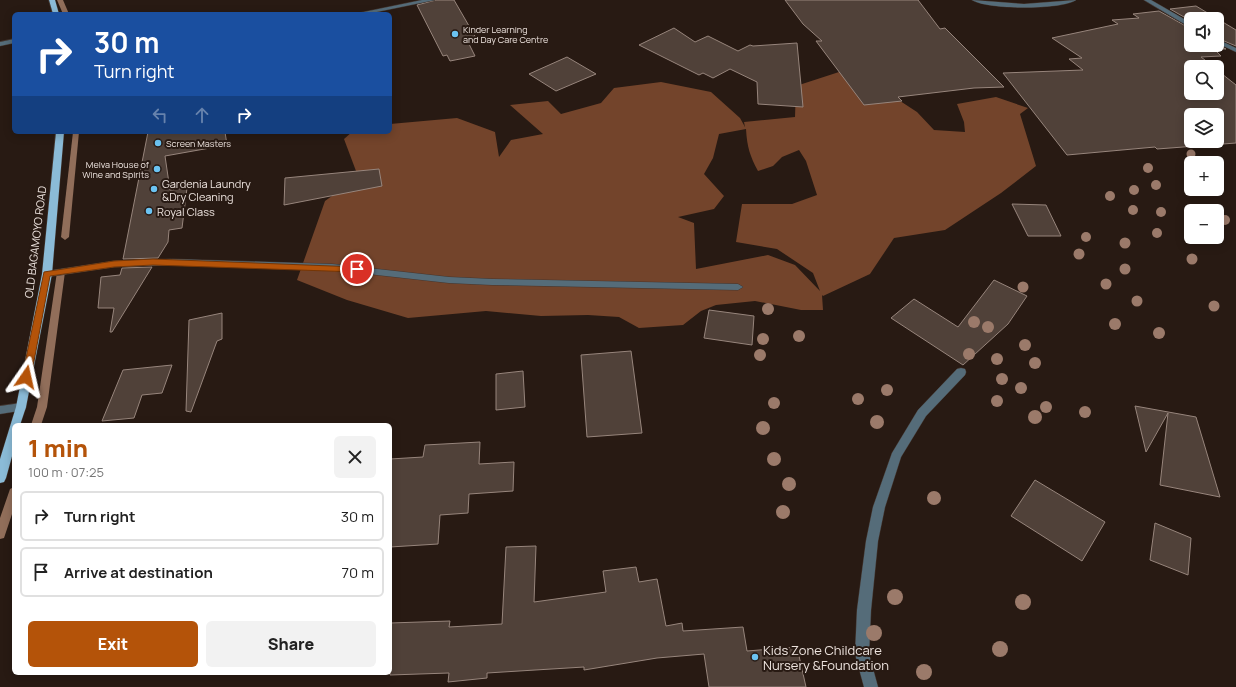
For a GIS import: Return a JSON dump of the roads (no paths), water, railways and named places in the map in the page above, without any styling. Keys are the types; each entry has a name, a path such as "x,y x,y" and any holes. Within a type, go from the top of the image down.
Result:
{"main road":[{"path":"52,0 55,12"},
{"name":"OLD BAGAMOYO ROAD","path":"16,423 21,407 46,274 60,134"},
{"path":"0,478 12,437"}],"street":[{"path":"368,12 432,0"},
{"path":"975,0 993,5 1020,6 1073,0"},
{"path":"1147,0 1184,22"},
{"path":"0,44 12,41"},
{"path":"1224,44 1236,50"},
{"path":"46,274 114,264 172,262 332,267 449,280 485,282 738,287"},
{"path":"871,687 862,654 864,610 872,541 880,507 896,456 922,413 961,372"},
{"path":"0,410 21,407"}],"waterway":[{"path":"60,0 65,12"},
{"path":"65,237 76,134"},
{"path":"37,423 42,407 61,272"},
{"path":"0,534 12,498"}],"place":[{"name":"Kinder Learning and Day Care Centre","path":"455,34"},
{"name":"Screen Masters","path":"158,143"},
{"name":"Melva House of Wine and Spirits","path":"157,169"},
{"name":"Gardenia Laundry &Dry Cleaning","path":"154,189"},
{"name":"Royal Class","path":"149,211"},
{"name":"Kids Zone Childcare Nursery &Foundation","path":"755,657"}]}
